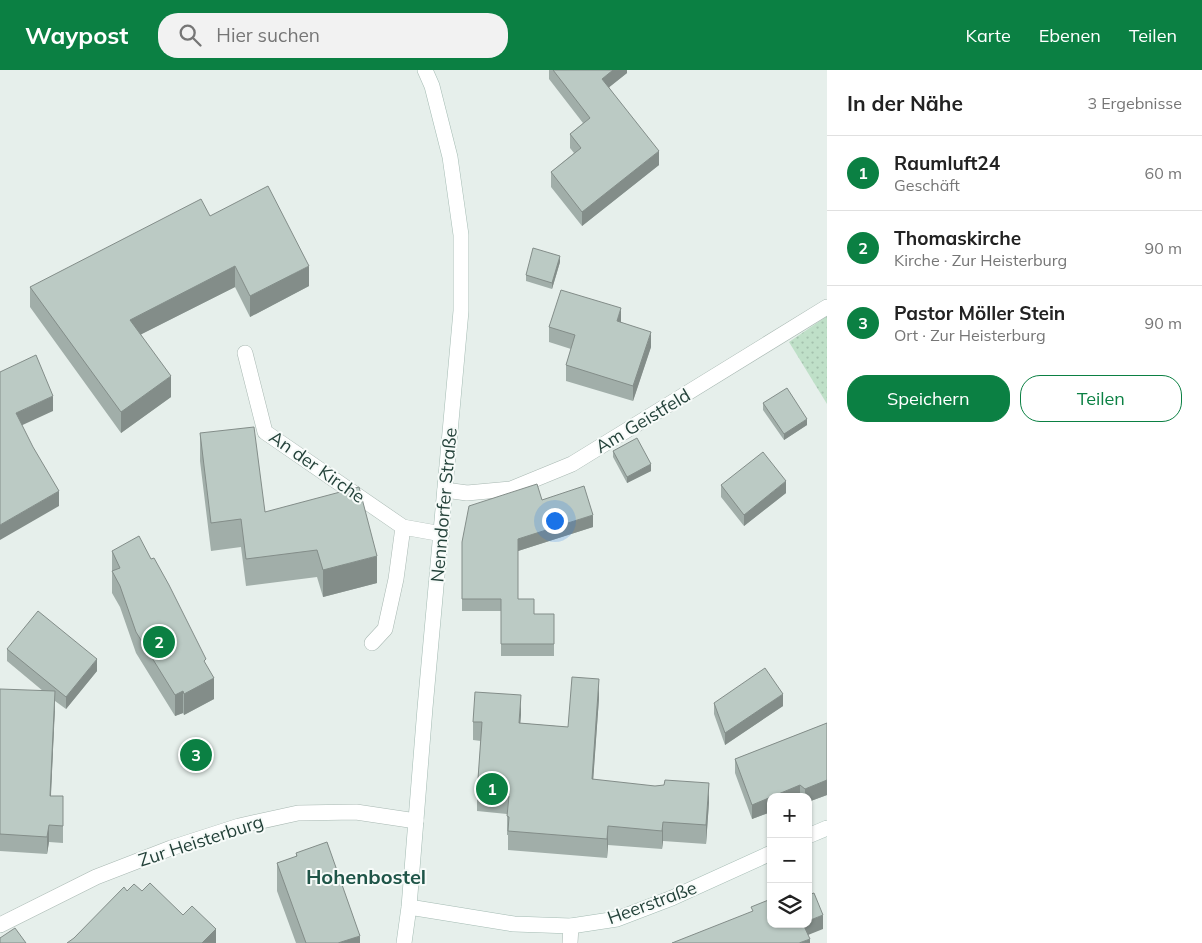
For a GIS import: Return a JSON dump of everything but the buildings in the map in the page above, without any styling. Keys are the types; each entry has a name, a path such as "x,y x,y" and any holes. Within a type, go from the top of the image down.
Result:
{"street":[{"name":"Nenndorfer Straße","path":"404,943 409,907 461,311 461,235 450,157 432,86 425,70"},
{"name":"Am Geistfeld","path":"444,490 467,493 511,489 572,464 827,307"},
{"name":"An der Kirche","path":"245,353 265,432 403,527 442,534"},
{"path":"372,643 385,629 396,579 403,527"},
{"name":"Zur Heisterburg","path":"0,925 96,877 171,848 239,826 298,813 356,812 416,821"},
{"path":"812,834 827,828"},
{"name":"Heerstraße","path":"409,907 514,924 571,926 626,916 672,898 767,855"},
{"path":"570,943 571,926"}],"green space":[{"path":"827,316 827,404 789,342"}],"place":[{"name":"Thomaskirche","path":"159,642"},
{"name":"Pastor Möller Stein","path":"196,755"},
{"name":"Raumluft24","path":"492,789"}],"district":[{"name":"Hohenbostel","path":"366,877"}]}
